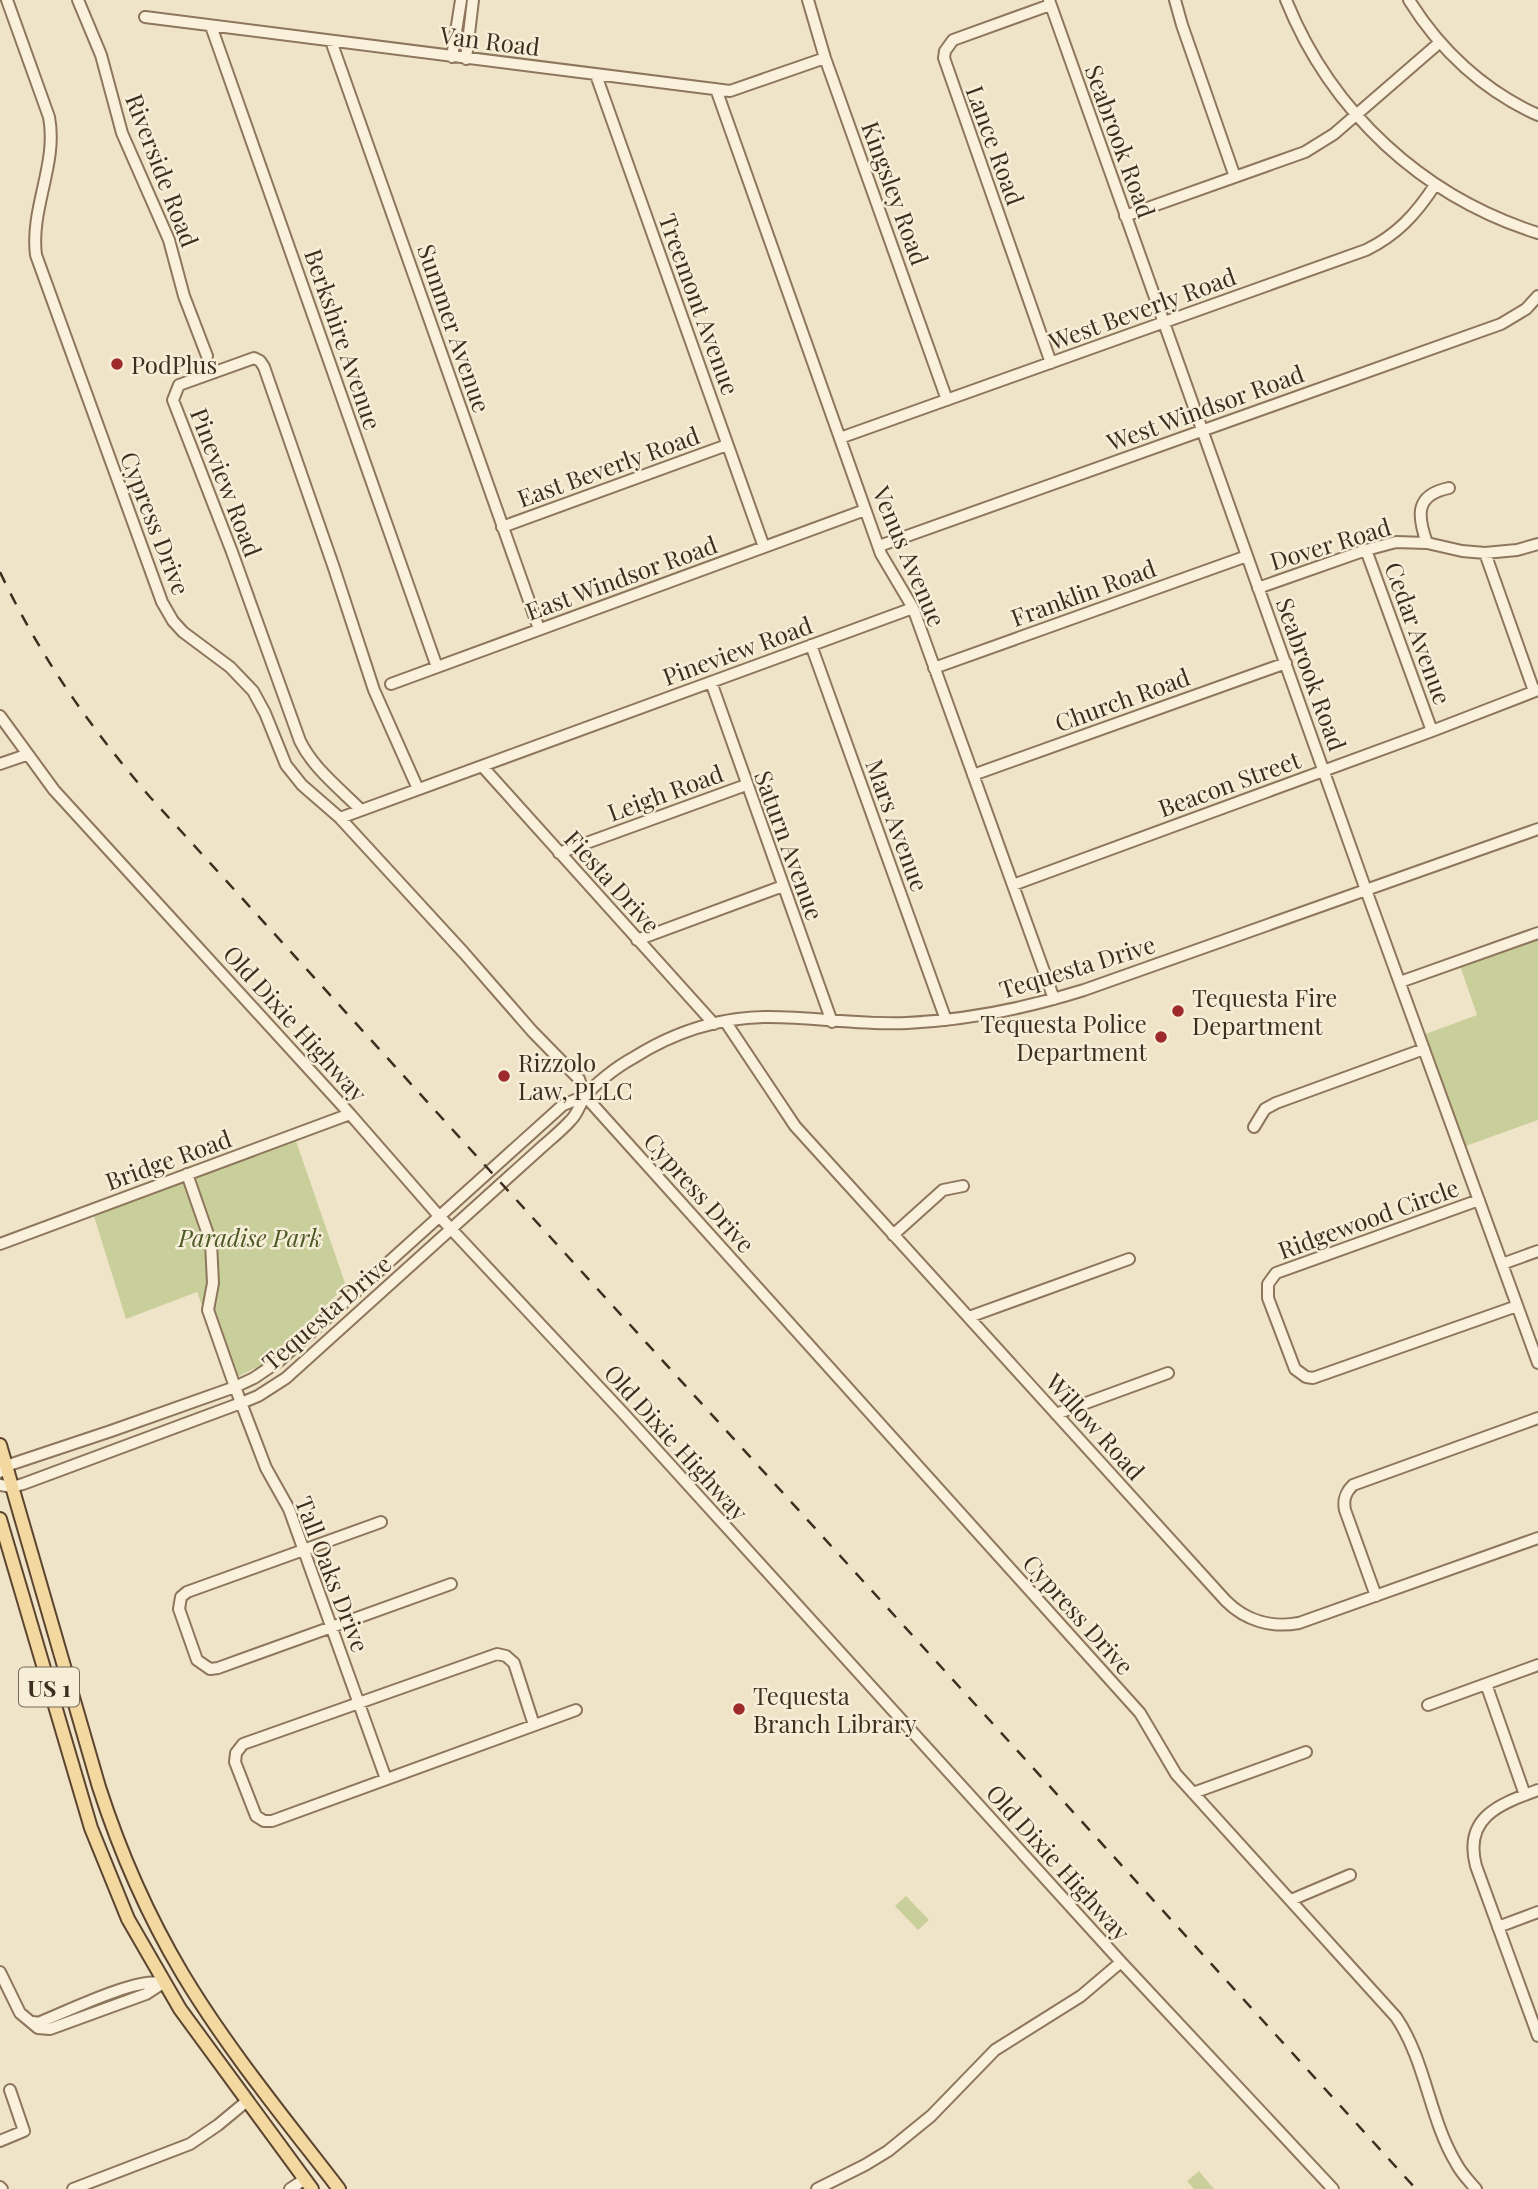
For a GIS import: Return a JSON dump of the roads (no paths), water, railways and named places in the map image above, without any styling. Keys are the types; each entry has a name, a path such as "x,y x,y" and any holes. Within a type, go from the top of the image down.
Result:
{"main road":[{"name":"US 1","path":"0,1445 6,1486 110,1822 141,1896 195,1995 336,2189"},
{"name":"US 1","path":"0,1519 100,1854 141,1944 163,1983 201,2039 308,2184"},
{"path":"81,1796 97,1816 110,1822"},
{"path":"141,1944 162,1954 171,1954"},
{"path":"163,1983 176,1982 195,1995"},
{"path":"285,2152 320,2165"},
{"path":"308,2184 322,2183 336,2189"}],"street":[{"name":"Cypress Drive","path":"7,0 49,117 51,131 51,151 35,227 36,255 162,602 173,621 244,681 262,706 279,750 302,785 341,821 579,1079 586,1096 1140,1713 1165,1758 1193,1793 1396,2017 1410,2042 1450,2154 1476,2189"},
{"name":"Riverside Road","path":"78,0 101,55 122,133 169,240 184,296 207,356"},
{"path":"452,57 461,0"},
{"path":"466,59 473,0"},
{"name":"Kingsley Road","path":"808,0 825,58 947,400"},
{"path":"1175,0 1235,177"},
{"path":"1286,0 1320,68 1356,116 1398,157 1435,185 1480,211 1538,233"},
{"path":"1409,0 1439,43 1471,74 1493,90 1538,115"},
{"name":"Seabrook Road","path":"1049,2 1538,1363"},
{"name":"Lance Road","path":"1049,2 953,40 945,51 944,58 1051,363"},
{"name":"Van Road","path":"145,17 730,91 825,58"},
{"name":"Berkshire Avenue","path":"211,26 437,667"},
{"name":"Summer Avenue","path":"331,41 539,629"},
{"path":"1125,216 1305,152 1320,144 1439,43"},
{"name":"Treemont Avenue","path":"596,75 764,547"},
{"name":"Venus Avenue","path":"716,89 865,510 887,567 913,608 1054,999"},
{"name":"West Beverly Road","path":"840,438 1374,247 1408,222 1435,185"},
{"name":"West Windsor Road","path":"879,546 1501,324 1525,309 1538,296"},
{"name":"Pineview Road","path":"361,810 306,752 297,734 232,552 173,400 179,385 254,358 264,367 374,690 418,789"},
{"name":"East Beverly Road","path":"502,527 727,445"},
{"path":"1426,543 1420,512 1424,500 1434,491 1449,488"},
{"name":"East Windsor Road","path":"391,684 865,510"},
{"name":"Dover Road","path":"1258,588 1396,542 1426,543 1485,553 1517,550 1538,544"},
{"name":"Cedar Avenue","path":"1367,550 1432,731"},
{"path":"1485,553 1536,690"},
{"name":"Franklin Road","path":"934,668 1247,556"},
{"name":"Pineview Road","path":"341,821 361,810 913,608"},
{"name":"Mars Avenue","path":"811,645 946,1020"},
{"name":"Church Road","path":"973,775 1286,663"},
{"name":"Saturn Avenue","path":"711,682 832,1021"},
{"name":"Beacon Street","path":"1013,885 1536,690"},
{"name":"Old Dixie Highway","path":"0,716 54,790 350,1114 439,1216 624,1414 1121,1962 1333,2189"},
{"path":"3,763 26,755"},
{"name":"Fiesta Drive","path":"482,766 637,940 719,1023"},
{"name":"Leigh Road","path":"559,853 746,785"},
{"name":"Tequesta Drive","path":"3,1469 254,1378 279,1361 562,1105 586,1096 631,1059 679,1034 719,1023 767,1017 882,1023 946,1020 983,1015 1054,999 1538,829"},
{"path":"637,940 783,886"},
{"path":"1400,982 1538,933"},
{"name":"Willow Road","path":"719,1023 794,1126 1226,1601 1245,1616 1268,1624 1292,1624 1538,1538"},
{"path":"1254,1127 1261,1114 1276,1103 1424,1049"},
{"name":"Tequesta Drive","path":"6,1486 241,1403 258,1396 286,1378 573,1119 586,1096"},
{"name":"Bridge Road","path":"0,1244 350,1114"},
{"name":"Tall Oaks Drive","path":"187,1174 211,1242 213,1275 208,1310 266,1468 289,1509 386,1779"},
{"path":"894,1235 943,1189 963,1186"},
{"name":"Ridgewood Circle","path":"1479,1200 1276,1273 1268,1284 1268,1298 1295,1369 1312,1378 1517,1306"},
{"path":"1502,1264 1538,1251"},
{"path":"969,1317 1129,1259"},
{"path":"1056,1413 1168,1373"},
{"path":"1376,1596 1345,1510 1348,1490 1353,1485 1538,1418"},
{"path":"381,1522 187,1592 181,1597 179,1609 197,1660 210,1669 218,1668 451,1584"},
{"path":"534,1725 514,1663 506,1656 497,1654 243,1744 236,1753 235,1762 256,1816 264,1821 272,1821 576,1710"},
{"path":"1429,1705 1538,1665"},
{"path":"1486,1684 1525,1795"},
{"path":"1193,1793 1306,1752"},
{"path":"1538,1790 1496,1807 1482,1821 1475,1840 1474,1853 1476,1867 1538,2036"},
{"path":"1290,1900 1350,1875"},
{"path":"1498,1927 1538,1912"},
{"path":"817,2189 894,2147 931,2116 995,2050 1082,1996 1121,1962"},
{"path":"0,1972 5,1997 38,2028 50,2029 146,1994 163,1983"},
{"path":"1423,2079 1426,2094 1424,2112"},
{"path":"0,2141 24,2131 10,2090"},
{"path":"73,2189 190,2144 247,2101"},
{"path":"290,2189 308,2184"}],"railway":[{"path":"0,572 49,662 107,744 150,797 1416,2189"}],"place":[{"name":"PodPlus","path":"117,364"},
{"name":"Tequesta Fire Department","path":"1178,1011"},
{"name":"Tequesta Police Department","path":"1161,1037"},
{"name":"Rizzolo Law, PLLC","path":"504,1076"},
{"name":"Tequesta Branch Library","path":"739,1709"}],"park label":[{"name":"Paradise Park","path":"250,1237"}]}
